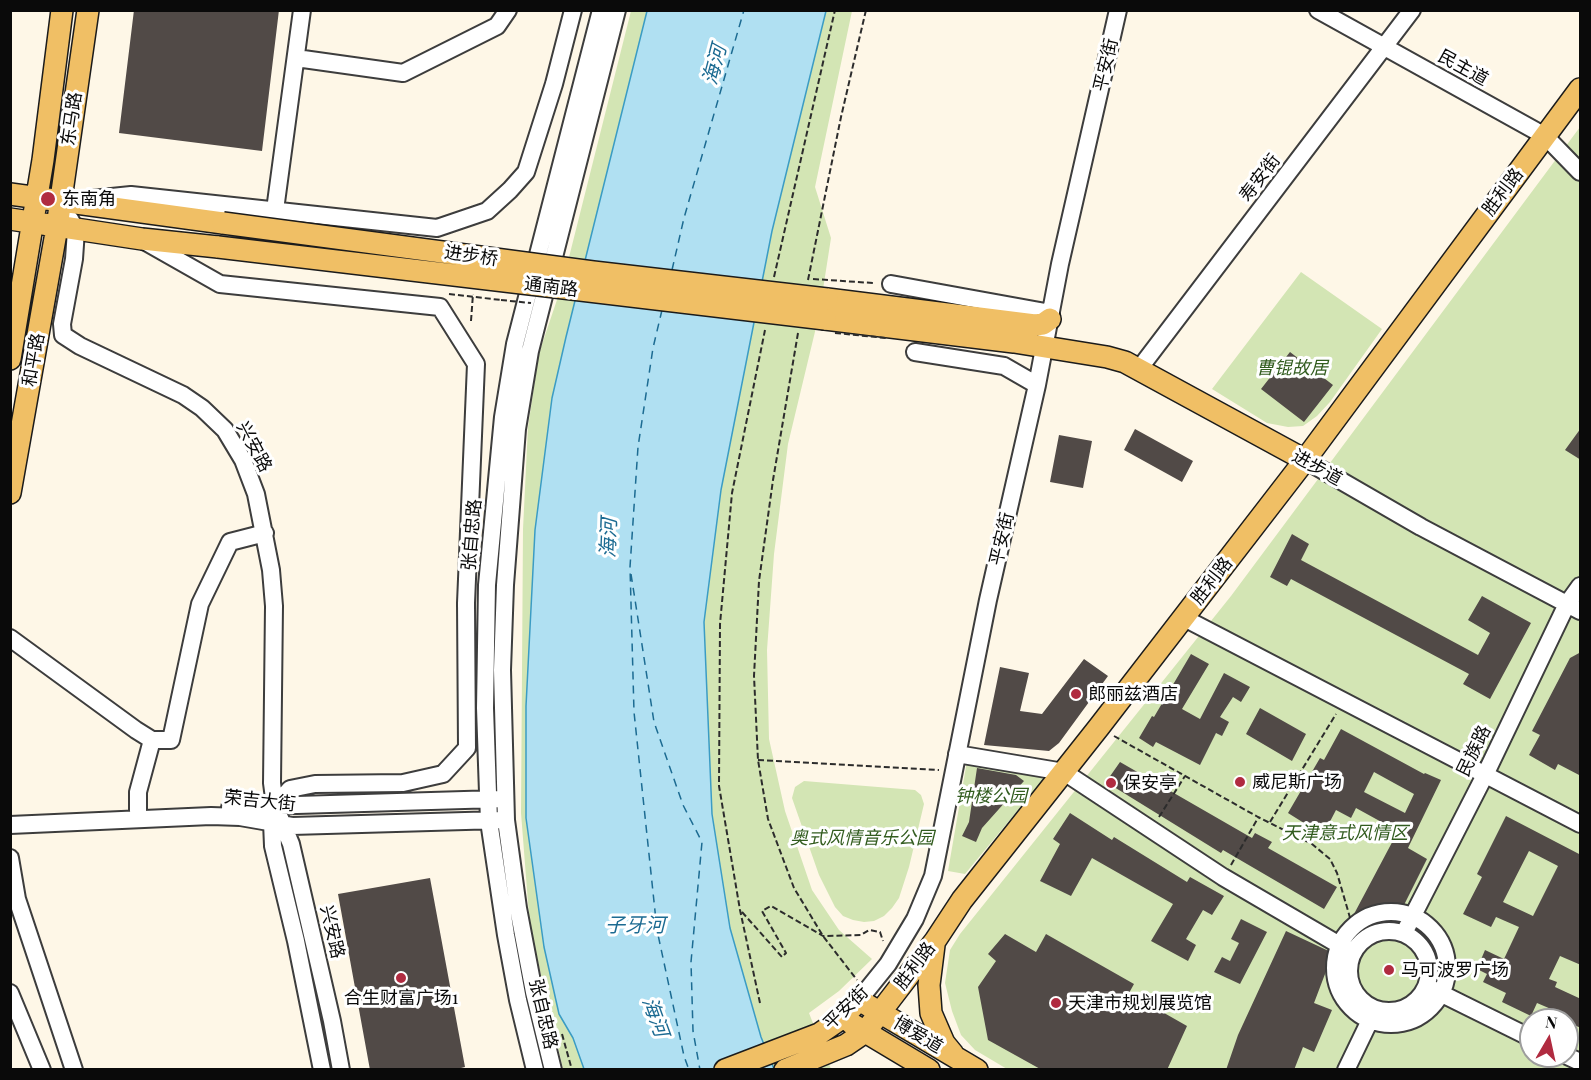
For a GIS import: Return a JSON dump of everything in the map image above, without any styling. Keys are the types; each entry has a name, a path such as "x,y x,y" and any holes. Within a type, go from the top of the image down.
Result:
{"main road":[{"name":"东马路","path":"32,222 43,160 62,10"},
{"name":"东马路","path":"67,228 60,202 88,10"},
{"name":"胜利路","path":"822,1044 846,1045 868,1008 935,941 962,900 1305,460 1581,89"},
{"path":"10,194 60,202"},
{"name":"进步桥","path":"60,202 593,272 826,309"},
{"name":"通南路","path":"10,219 142,239 826,309 1035,325 1043,324 1051,316"},
{"name":"和平路","path":"10,359 32,222"},
{"name":"和平路","path":"10,493 67,228"},
{"name":"通南路","path":"826,309 1045,346"},
{"name":"进步道","path":"1045,346 1107,357 1139,369 1305,460"},
{"path":"935,941 929,985 932,1013 944,1042 957,1058"},
{"path":"868,1008 878,1035 889,1045"},
{"name":"平安街","path":"822,1044 842,1018 868,1008"},
{"name":"博爱道","path":"868,1008 977,1070"},
{"path":"846,1045 871,1042 889,1045"},
{"path":"725,1070 822,1044"},
{"path":"785,1070 822,1044"},
{"name":"博爱道","path":"889,1045 930,1070"}],"street":[{"path":"275,210 302,10"},
{"path":"296,58 403,73 497,26 508,10"},
{"path":"60,202 131,195 437,228 487,211 526,172 554,84 573,10"},
{"name":"张自忠路","path":"535,1070 518,1000 506,935 498,820 485,708 488,585 503,417 515,344 601,10"},
{"name":"张自忠路","path":"496,799 505,585 517,429 530,351 616,10"},
{"name":"平安街","path":"868,1008 888,964 922,907 933,876 988,600 1045,346 1060,264 1118,10"},
{"name":"民主道","path":"1318,10 1545,136 1581,172"},
{"name":"寿安街","path":"1139,369 1412,10"},
{"name":"兴安路","path":"67,228 74,259 62,324 63,335 80,346 183,394 212,416 225,430 243,460 256,494 271,570 274,606 271,769 277,818 273,846 296,941 322,1070"},
{"path":"142,239 220,284 441,307"},
{"path":"891,284 1051,316"},
{"name":"张自忠路","path":"277,818 290,789 315,784 403,783 443,774 467,748 466,603 476,364 441,307"},
{"path":"915,352 1004,366 1036,385"},
{"name":"进步道","path":"1305,460 1421,527 1574,608"},
{"path":"10,638 135,730 152,740 171,740 200,604 230,542 265,533"},
{"name":"民族路","path":"1404,933 1574,608 1581,586"},
{"path":"1184,618 1581,824"},
{"path":"138,811 138,792 152,740"},
{"path":"956,763 1064,772 1223,878 1346,949"},
{"name":"荣吉大街","path":"10,816 138,811 277,818 496,799"},
{"name":"荣吉大街","path":"10,825 211,816 277,818 292,826 498,820"},
{"name":"兴安路","path":"277,818 291,844 341,1070"},
{"name":"张自忠路","path":"498,820 553,1070"},
{"path":"10,858 17,898 74,1070"},
{"path":"1396,912 1413,916 1429,926 1441,940 1447,958 1448,977 1442,995 1432,1008 1418,1018 1402,1024 1386,1025 1373,1015 1355,992 1350,980 1346,949 1353,928 1362,920 1378,913 1396,912"},
{"path":"1346,949 1380,932 1404,933 1424,949 1429,961 1430,974 1421,997 1406,1007 1373,1015 1346,1070"},
{"path":"1427,986 1519,1032"},
{"path":"10,993 42,1070"}],"path":[{"path":"773,283 776,260 835,10"},
{"path":"808,280 841,117 866,10"},
{"path":"441,307 445,294 501,300"},
{"path":"800,327 773,480 759,581 754,676 758,760 768,819 794,888 868,1008"},
{"path":"760,1003 740,910 719,786 720,624 732,493 765,330"},
{"path":"1270,823 1344,701"},
{"path":"1099,727 1258,817 1312,844 1330,859 1337,873 1353,928"},
{"path":"758,760 956,763"},
{"path":"1151,830 1185,776"},
{"path":"1223,878 1258,817"},
{"path":"740,910 782,957 786,953 762,911 771,906 823,936 861,934 869,930 880,932 888,964"},
{"path":"562,1034 572,1070"}],"green space":[{"name":"子牙河","path":"631,11 852,11 815,187 831,238 819,315 788,444 774,554 767,650 769,739 785,811 812,890 839,930 872,959 839,991 809,1013 831,1069 563,1069 530,928 521,813 523,529 528,427 539,353 562,285"},
{"name":"天津意式风情区","path":"1580,127 1580,1069 1007,1069 975,1050 961,1035 952,1011 945,983 950,950 960,934 1231,596"},
{"name":"曹锟故居","path":"1301,272 1382,329 1330,402 1317,416 1303,426 1288,427 1267,423 1212,389"},
{"name":"钟楼公园","path":"967,761 1048,774 965,874 948,871"},
{"name":"奥式风情音乐公园","path":"804,781 915,790 921,795 924,804 909,867 899,898 884,916 874,921 853,920 843,916 835,907 819,875 792,798 795,787"}],"water":[{"name":"子牙河","path":"647,11 826,11 772,231 721,490 704,622 712,814 730,928 761,1037 774,1069 584,1069 573,1038 559,1014 544,947 526,818 526,706 535,530 552,398"}],"building":[{"path":"134,10 279,10 262,151 119,133"},
{"path":"1290,352 1333,385 1304,422 1261,389"},
{"path":"1581,428 1581,460 1565,450"},
{"path":"1135,429 1193,461 1182,482 1124,450"},
{"path":"1059,435 1092,441 1083,488 1050,482"},
{"path":"1292,534 1309,544 1301,560 1478,655 1490,633 1468,620 1482,596 1531,623 1490,699 1463,684 1469,674 1291,579 1287,586 1270,577"},
{"path":"1581,652 1581,776 1558,764 1555,770 1529,755 1540,735 1532,731 1570,658"},
{"path":"1191,654 1209,664 1182,709 1200,719 1224,673 1250,687 1241,702 1233,697 1220,717 1229,722 1222,736 1216,733 1200,765 1156,742 1153,747 1139,738"},
{"name":"郎丽兹酒店","path":"1084,659 1108,676 1059,743 1049,751 984,745 1000,667 1029,673 1020,711 1042,714"},
{"path":"1260,708 1306,734 1292,761 1246,734"},
{"path":"1341,729 1424,774 1441,780 1408,848 1427,859 1404,905 1354,914 1397,833 1396,830 1356,808 1351,818 1336,810 1323,835 1288,813 1320,758 1324,760","holes":["1374,772 1414,794 1405,813 1364,792"]},
{"path":"1120,762 1252,838 1255,833 1272,842 1268,848 1337,887 1324,909 1223,850 1221,853 1106,782"},
{"path":"977,768 1016,775 1024,781 982,828 976,842 962,836 969,822"},
{"path":"1070,813 1112,840 1114,837 1187,882 1190,877 1224,896 1212,915 1203,910 1186,939 1196,945 1188,961 1151,941 1173,904 1092,858 1071,896 1040,881 1060,844 1053,839"},
{"path":"1506,816 1581,855 1581,965 1560,956 1549,979 1557,982 1555,987 1581,999 1581,1028 1579,1027 1579,1008 1549,1008 1537,1003 1535,1008 1519,1008 1519,1010 1502,1002 1506,993 1483,982 1487,974 1477,969 1485,950 1504,959 1519,927 1496,917 1491,927 1463,914 1482,877 1477,874","holes":["1529,851 1558,866 1533,916 1503,902"]},
{"name":"合生财富广场1","path":"430,878 465,1067 453,1070 370,1070 338,894"},
{"path":"1241,919 1267,932 1240,984 1214,972 1222,957 1230,961 1239,943 1231,939"},
{"path":"1286,931 1333,953 1314,1003 1332,1010 1314,1052 1303,1047 1294,1070 1226,1070 1238,1035"},
{"name":"天津市规划展览馆","path":"1005,934 1036,952 1046,934 1134,984 1129,993 1187,1026 1167,1070 1042,1070 988,1040 978,987 996,961 988,954"}],"ferry route":[{"path":"672,270 684,218 744,10"},
{"path":"662,310 653,348 638,447 630,567 634,712 657,930 689,1070"},
{"path":"631,574 654,722 683,805 702,842 691,962 693,1031 700,1070"}],"place":[{"name":"东南角","path":"48,199"},
{"name":"郎丽兹酒店","path":"1076,694"},
{"name":"威尼斯广场","path":"1240,782"},
{"name":"保安亭","path":"1111,783"},
{"name":"马可波罗广场","path":"1389,970"},
{"name":"合生财富广场1","path":"401,978"},
{"name":"天津市规划展览馆","path":"1056,1003"}],"water label":[{"name":"海河","path":"715,65"},
{"name":"海河","path":"609,538"},
{"name":"海河","path":"655,1017"}]}
